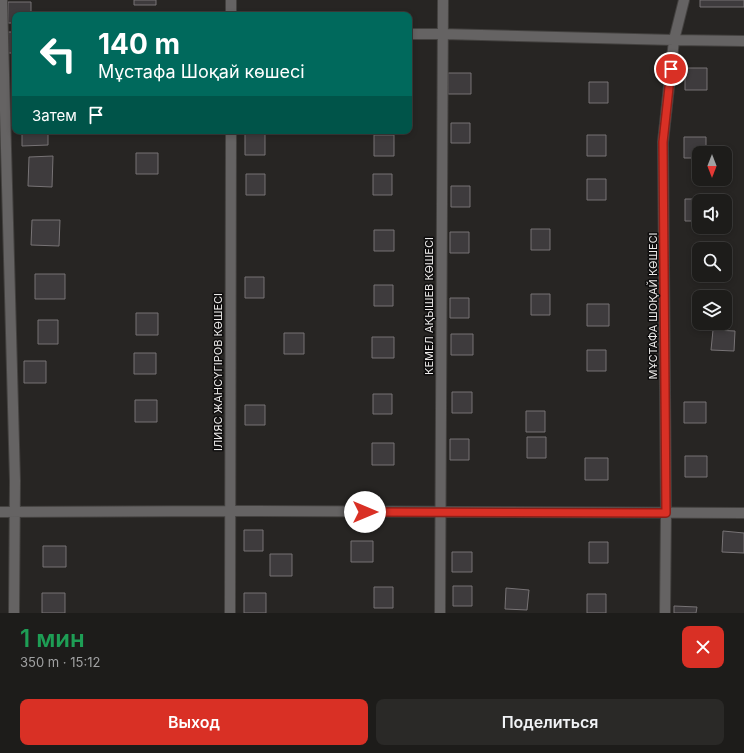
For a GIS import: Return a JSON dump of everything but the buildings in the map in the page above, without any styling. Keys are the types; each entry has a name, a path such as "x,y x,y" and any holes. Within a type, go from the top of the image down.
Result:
{"street":[{"path":"2,0 14,449 14,613"},
{"path":"231,0 231,12"},
{"name":"КЕМЕЛ АҚЫШЕВ КӨШЕСІ","path":"440,613 443,0"},
{"name":"МҰСТАФА ШОҚАЙ КӨШЕСІ","path":"665,613 666,513 663,142 674,40 684,0"},
{"path":"412,34 744,41"},
{"name":"ІЛИЯС ЖАНСҮГІРОВ КӨШЕСІ","path":"230,134 230,613"},
{"path":"0,512 230,511 744,513"}],"route":[{"path":"365,512 666,513 663,142 671,69"}]}
